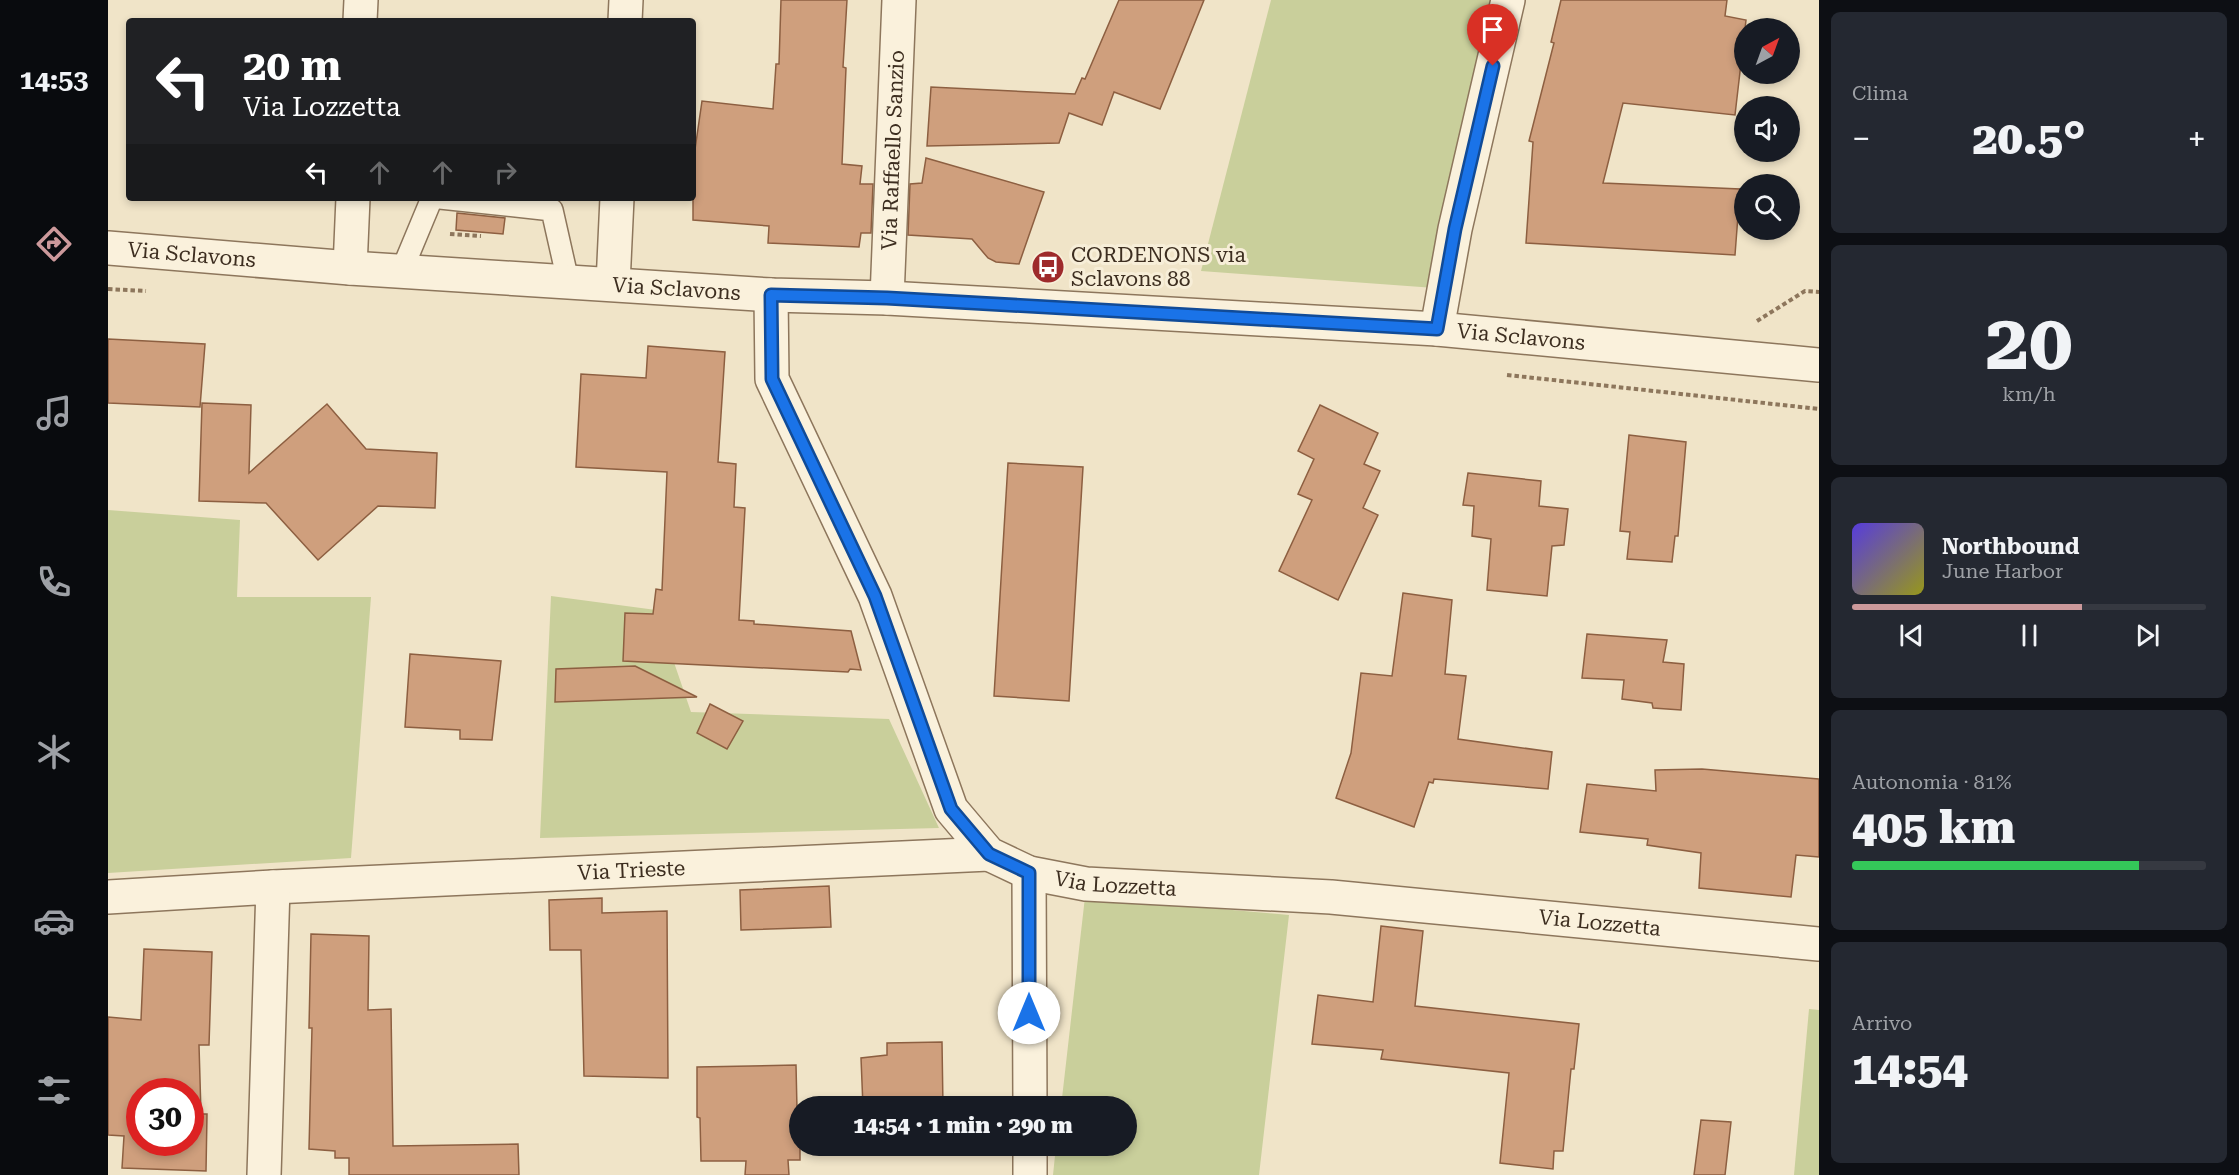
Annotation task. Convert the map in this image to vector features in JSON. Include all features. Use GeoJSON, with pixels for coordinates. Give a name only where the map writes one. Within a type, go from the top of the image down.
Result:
{"type":"FeatureCollection","features":[{"type":"Feature","properties":{"kind":"street"},"geometry":{"type":"LineString","coordinates":[[360,18],[361,0]]}},
{"type":"Feature","properties":{"kind":"street"},"geometry":{"type":"LineString","coordinates":[[625,18],[626,0]]}},
{"type":"Feature","properties":{"kind":"street","name":"Via Raffaello Sanzio"},"geometry":{"type":"LineString","coordinates":[[887,298],[898,0]]}},
{"type":"Feature","properties":{"kind":"street"},"geometry":{"type":"LineString","coordinates":[[1437,329],[1455,229],[1508,0]]}},
{"type":"Feature","properties":{"kind":"street"},"geometry":{"type":"LineString","coordinates":[[350,268],[353,201]]}},
{"type":"Feature","properties":{"kind":"street"},"geometry":{"type":"LineString","coordinates":[[614,284],[617,201]]}},
{"type":"Feature","properties":{"kind":"street","name":"Via Sclavons"},"geometry":{"type":"LineString","coordinates":[[108,248],[350,268],[568,280],[771,295],[887,298],[1437,329],[1819,365]]}},
{"type":"Feature","properties":{"kind":"street","name":"Via Lozzetta"},"geometry":{"type":"LineString","coordinates":[[771,295],[772,379],[875,596],[951,809],[989,854],[1029,873],[1086,884],[1330,897],[1819,945]]}},
{"type":"Feature","properties":{"kind":"street","name":"Via Trieste"},"geometry":{"type":"LineString","coordinates":[[108,897],[273,887],[989,854]]}},
{"type":"Feature","properties":{"kind":"street"},"geometry":{"type":"LineString","coordinates":[[1029,873],[1030,1096]]}},
{"type":"Feature","properties":{"kind":"street"},"geometry":{"type":"LineString","coordinates":[[264,1175],[273,887]]}},
{"type":"Feature","properties":{"kind":"street"},"geometry":{"type":"LineString","coordinates":[[1030,1156],[1030,1175]]}},
{"type":"Feature","properties":{"kind":"lane"},"geometry":{"type":"LineString","coordinates":[[402,270],[431,201]]}},
{"type":"Feature","properties":{"kind":"lane"},"geometry":{"type":"LineString","coordinates":[[468,201],[552,210],[568,280]]}},
{"type":"Feature","properties":{"kind":"green space"},"geometry":{"type":"Polygon","coordinates":[[[1271,0],[1499,0],[1435,288],[1201,271],[1271,0]]]}},
{"type":"Feature","properties":{"kind":"green space"},"geometry":{"type":"Polygon","coordinates":[[[108,510],[240,520],[237,597],[371,597],[351,858],[108,873],[108,510]]]}},
{"type":"Feature","properties":{"kind":"green space"},"geometry":{"type":"Polygon","coordinates":[[[551,596],[656,610],[691,712],[889,719],[939,828],[540,838],[551,596]]]}},
{"type":"Feature","properties":{"kind":"green space"},"geometry":{"type":"Polygon","coordinates":[[[1085,897],[1289,915],[1259,1175],[1053,1175],[1055,1156],[1137,1156],[1137,1096],[1062,1096],[1085,897]]]}},
{"type":"Feature","properties":{"kind":"green space"},"geometry":{"type":"Polygon","coordinates":[[[1809,1009],[1819,1010],[1819,1175],[1794,1175],[1809,1009]]]}},
{"type":"Feature","properties":{"kind":"building"},"geometry":{"type":"Polygon","coordinates":[[[781,0],[847,0],[843,67],[846,68],[842,164],[862,166],[860,184],[873,184],[871,233],[861,233],[859,247],[768,243],[769,226],[693,220],[693,201],[696,201],[696,142],[702,101],[773,109],[776,64],[779,64],[781,0]]]}},
{"type":"Feature","properties":{"kind":"building"},"geometry":{"type":"Polygon","coordinates":[[[1119,0],[1204,0],[1160,109],[1114,92],[1102,125],[1069,113],[1059,143],[927,146],[931,87],[1075,94],[1082,78],[1085,79],[1119,0]]]}},
{"type":"Feature","properties":{"kind":"building"},"geometry":{"type":"Polygon","coordinates":[[[1561,0],[1727,0],[1725,16],[1736,18],[1734,84],[1739,84],[1737,96],[1734,96],[1734,115],[1623,103],[1603,183],[1734,189],[1735,255],[1526,243],[1533,142],[1529,141],[1554,43],[1551,42],[1561,0]]]}},
{"type":"Feature","properties":{"kind":"building"},"geometry":{"type":"Polygon","coordinates":[[[926,158],[1044,192],[1019,264],[996,262],[988,258],[972,239],[908,235],[910,184],[922,183],[926,158]]]}},
{"type":"Feature","properties":{"kind":"building"},"geometry":{"type":"Polygon","coordinates":[[[457,213],[505,218],[503,234],[456,230],[457,213]]]}},
{"type":"Feature","properties":{"kind":"building"},"geometry":{"type":"Polygon","coordinates":[[[108,339],[205,344],[200,407],[108,403],[108,339]]]}},
{"type":"Feature","properties":{"kind":"building"},"geometry":{"type":"Polygon","coordinates":[[[648,346],[725,352],[718,462],[736,464],[734,507],[745,508],[739,620],[754,621],[754,624],[851,631],[861,670],[850,669],[848,672],[623,661],[625,613],[653,614],[656,589],[662,590],[667,472],[576,467],[581,374],[646,378],[648,346]]]}},
{"type":"Feature","properties":{"kind":"building"},"geometry":{"type":"Polygon","coordinates":[[[202,403],[251,405],[249,473],[327,404],[366,449],[437,453],[435,508],[378,506],[318,560],[266,503],[199,501],[202,403]]]}},
{"type":"Feature","properties":{"kind":"building"},"geometry":{"type":"Polygon","coordinates":[[[1320,405],[1378,433],[1364,464],[1380,471],[1363,508],[1378,515],[1338,600],[1279,571],[1312,500],[1298,494],[1314,459],[1298,451],[1320,405]]]}},
{"type":"Feature","properties":{"kind":"building"},"geometry":{"type":"Polygon","coordinates":[[[1629,435],[1686,442],[1678,536],[1675,536],[1672,562],[1627,559],[1630,532],[1620,531],[1629,435]]]}},
{"type":"Feature","properties":{"kind":"building"},"geometry":{"type":"Polygon","coordinates":[[[1008,463],[1083,467],[1069,701],[994,696],[1008,463]]]}},
{"type":"Feature","properties":{"kind":"building"},"geometry":{"type":"Polygon","coordinates":[[[1468,473],[1541,481],[1539,506],[1568,509],[1564,545],[1552,546],[1547,596],[1487,590],[1491,539],[1472,536],[1474,506],[1463,505],[1468,473]]]}},
{"type":"Feature","properties":{"kind":"building"},"geometry":{"type":"Polygon","coordinates":[[[1403,593],[1452,600],[1445,674],[1466,676],[1458,739],[1552,752],[1548,789],[1434,779],[1433,783],[1429,782],[1414,827],[1336,798],[1351,753],[1361,673],[1392,676],[1403,593]]]}},
{"type":"Feature","properties":{"kind":"building"},"geometry":{"type":"Polygon","coordinates":[[[1587,634],[1667,640],[1663,662],[1684,664],[1681,710],[1653,708],[1652,703],[1622,699],[1624,680],[1582,678],[1587,634]]]}},
{"type":"Feature","properties":{"kind":"building"},"geometry":{"type":"Polygon","coordinates":[[[410,654],[501,661],[492,740],[460,739],[460,730],[405,727],[410,654]]]}},
{"type":"Feature","properties":{"kind":"building"},"geometry":{"type":"Polygon","coordinates":[[[635,666],[697,697],[555,702],[556,669],[635,666]]]}},
{"type":"Feature","properties":{"kind":"building"},"geometry":{"type":"Polygon","coordinates":[[[710,704],[743,721],[727,749],[697,733],[710,704]]]}},
{"type":"Feature","properties":{"kind":"building"},"geometry":{"type":"Polygon","coordinates":[[[1702,769],[1819,779],[1819,857],[1796,855],[1791,897],[1699,888],[1701,853],[1647,845],[1648,839],[1580,832],[1587,784],[1656,791],[1655,770],[1702,769]]]}},
{"type":"Feature","properties":{"kind":"building"},"geometry":{"type":"Polygon","coordinates":[[[829,886],[831,927],[741,930],[740,890],[829,886]]]}},
{"type":"Feature","properties":{"kind":"building"},"geometry":{"type":"Polygon","coordinates":[[[602,898],[602,913],[667,911],[668,1078],[584,1076],[581,950],[550,950],[549,900],[602,898]]]}},
{"type":"Feature","properties":{"kind":"building"},"geometry":{"type":"Polygon","coordinates":[[[1381,926],[1423,931],[1415,1006],[1579,1024],[1574,1069],[1571,1069],[1563,1151],[1554,1151],[1553,1169],[1500,1163],[1509,1073],[1381,1059],[1383,1050],[1312,1044],[1318,995],[1373,1002],[1381,926]]]}},
{"type":"Feature","properties":{"kind":"building"},"geometry":{"type":"Polygon","coordinates":[[[311,934],[369,936],[368,1010],[391,1009],[393,1146],[518,1144],[519,1175],[349,1175],[349,1158],[335,1158],[335,1151],[309,1149],[312,1028],[309,1028],[311,934]]]}},
{"type":"Feature","properties":{"kind":"building"},"geometry":{"type":"Polygon","coordinates":[[[144,949],[212,952],[209,1045],[199,1045],[200,1078],[126,1078],[126,1156],[204,1156],[204,1114],[207,1114],[206,1171],[122,1168],[124,1136],[108,1135],[108,1017],[141,1020],[144,949]]]}},
{"type":"Feature","properties":{"kind":"building"},"geometry":{"type":"Polygon","coordinates":[[[942,1042],[943,1096],[863,1096],[861,1058],[887,1055],[887,1043],[942,1042]]]}},
{"type":"Feature","properties":{"kind":"building"},"geometry":{"type":"Polygon","coordinates":[[[796,1065],[797,1096],[789,1096],[789,1156],[800,1156],[800,1160],[788,1160],[789,1175],[745,1175],[746,1161],[701,1161],[700,1118],[697,1117],[697,1067],[796,1065]]]}},
{"type":"Feature","properties":{"kind":"building"},"geometry":{"type":"Polygon","coordinates":[[[1701,1120],[1731,1122],[1725,1175],[1694,1175],[1701,1120]]]}},
{"type":"Feature","properties":{"kind":"place","name":"CORDENONS via Sclavons 88"},"geometry":{"type":"Point","coordinates":[1048,267]}},
{"type":"Feature","properties":{"kind":"route"},"geometry":{"type":"LineString","coordinates":[[1029,1013],[1029,873],[989,854],[951,809],[875,596],[772,379],[771,295],[887,298],[1437,329],[1455,229],[1493,66]]}}]}
